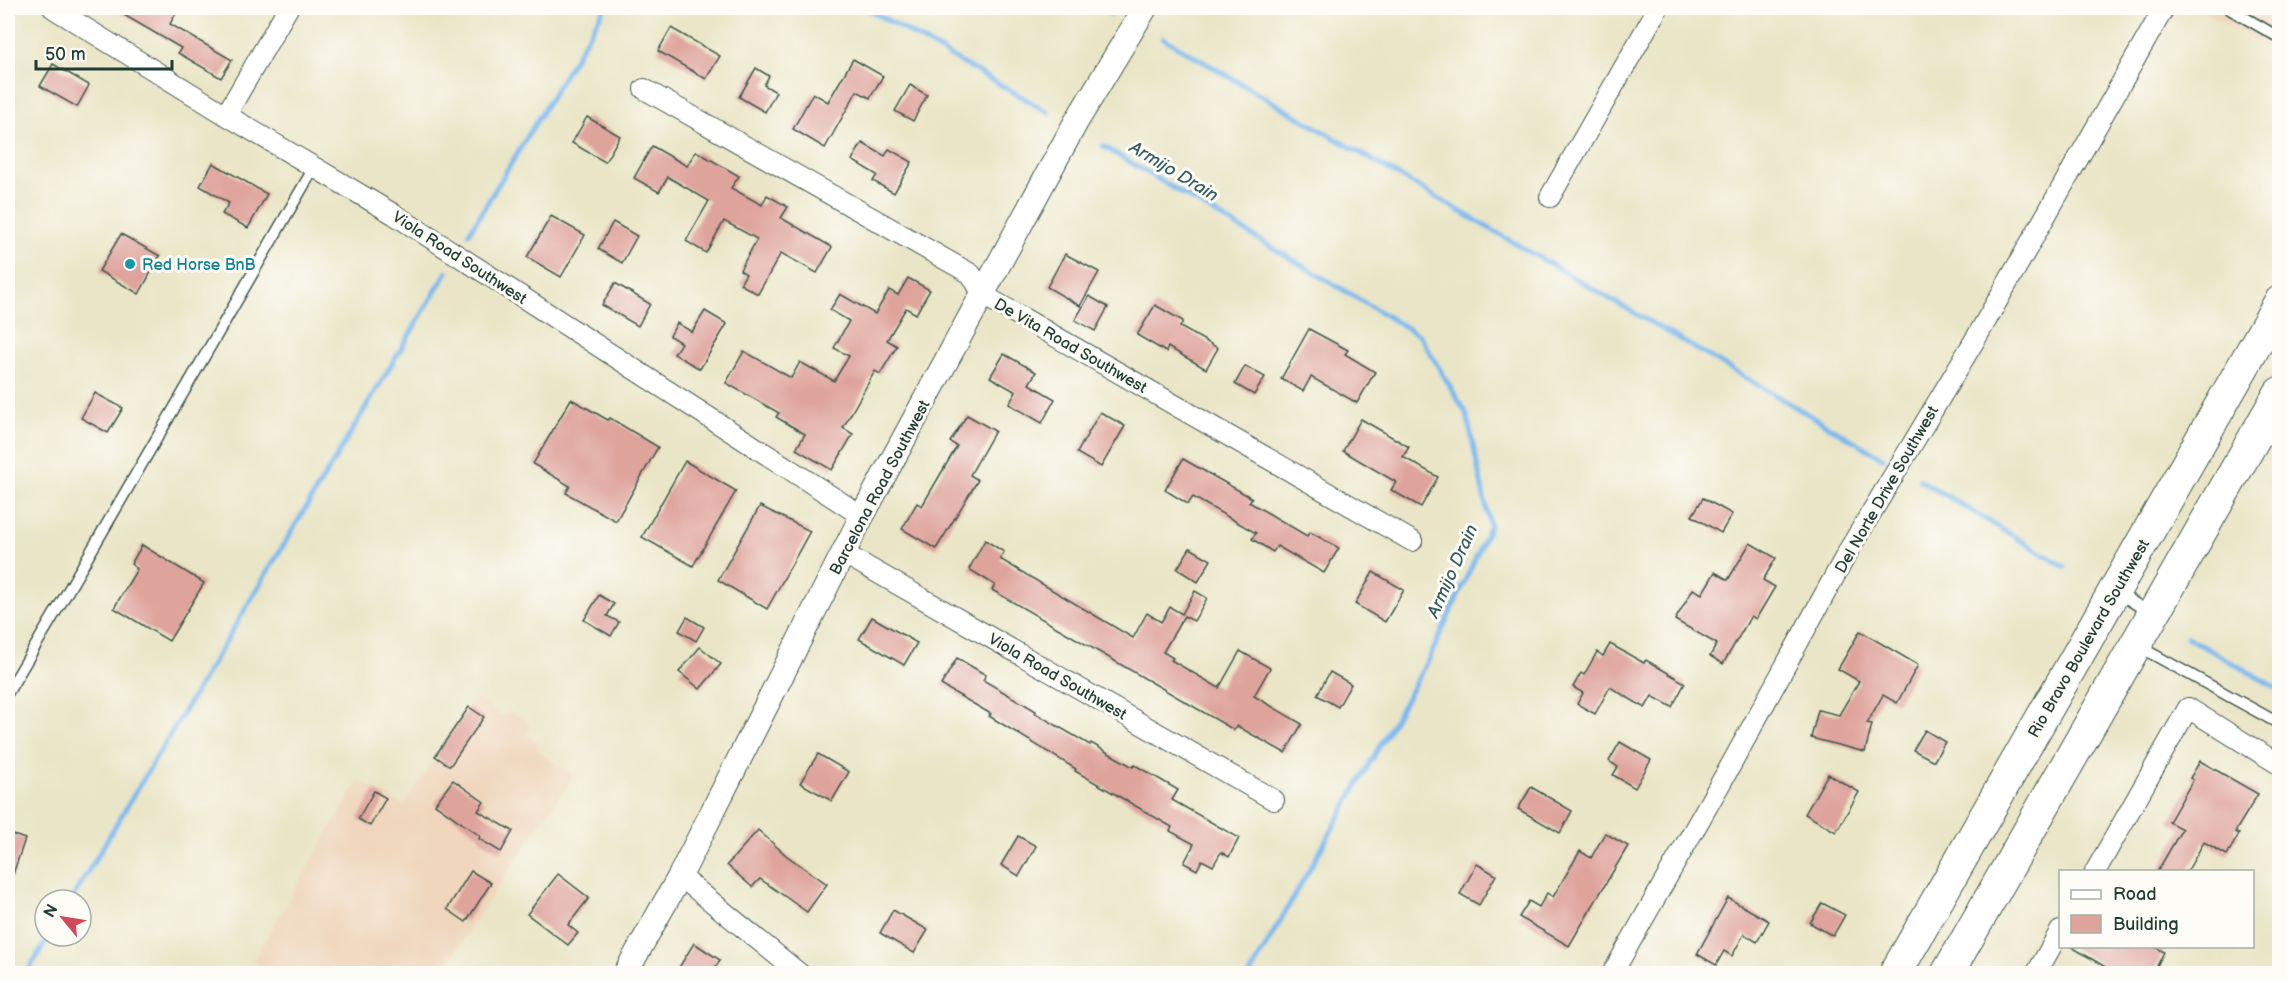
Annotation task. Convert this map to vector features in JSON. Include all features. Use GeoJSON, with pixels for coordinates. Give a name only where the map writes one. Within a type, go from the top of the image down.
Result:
{"type":"FeatureCollection","features":[{"type":"Feature","properties":{"kind":"main road","name":"Rio Bravo Boulevard Southwest"},"geometry":{"type":"LineString","coordinates":[[1895,974],[2280,302]]}},
{"type":"Feature","properties":{"kind":"main road"},"geometry":{"type":"LineString","coordinates":[[1947,974],[2280,393]]}},
{"type":"Feature","properties":{"kind":"street","name":"Viola Road Southwest"},"geometry":{"type":"LineString","coordinates":[[53,8],[226,115],[395,214],[862,516]]}},
{"type":"Feature","properties":{"kind":"street"},"geometry":{"type":"LineString","coordinates":[[226,115],[288,8]]}},
{"type":"Feature","properties":{"kind":"street","name":"Barcelona Road Southwest"},"geometry":{"type":"LineString","coordinates":[[626,974],[680,876],[862,516],[1076,122],[1145,8]]}},
{"type":"Feature","properties":{"kind":"street"},"geometry":{"type":"LineString","coordinates":[[1550,196],[1658,8]]}},
{"type":"Feature","properties":{"kind":"street","name":"Del Norte Drive Southwest"},"geometry":{"type":"LineString","coordinates":[[1612,974],[1732,763],[1850,548],[1978,333],[2164,8]]}},
{"type":"Feature","properties":{"kind":"street","name":"De Vita Road Southwest"},"geometry":{"type":"LineString","coordinates":[[644,89],[971,274],[983,295],[1412,541]]}},
{"type":"Feature","properties":{"kind":"street","name":"Viola Road Southwest"},"geometry":{"type":"LineString","coordinates":[[843,553],[1274,800]]}},
{"type":"Feature","properties":{"kind":"street"},"geometry":{"type":"LineString","coordinates":[[2096,870],[2188,708],[2280,765]]}},
{"type":"Feature","properties":{"kind":"street"},"geometry":{"type":"LineString","coordinates":[[680,876],[800,974]]}},
{"type":"Feature","properties":{"kind":"street"},"geometry":{"type":"LineString","coordinates":[[2036,974],[2059,934]]}},
{"type":"Feature","properties":{"kind":"lane"},"geometry":{"type":"LineString","coordinates":[[2228,8],[2280,38]]}},
{"type":"Feature","properties":{"kind":"lane"},"geometry":{"type":"LineString","coordinates":[[8,692],[315,166]]}},
{"type":"Feature","properties":{"kind":"lane"},"geometry":{"type":"LineString","coordinates":[[2116,591],[2152,615]]}},
{"type":"Feature","properties":{"kind":"lane"},"geometry":{"type":"LineString","coordinates":[[2135,644],[2280,724]]}},
{"type":"Feature","properties":{"kind":"shaded area"},"geometry":{"type":"Polygon","coordinates":[[[2197,8],[2279,8],[2279,54],[2197,8]]]}},
{"type":"Feature","properties":{"kind":"shaded area"},"geometry":{"type":"Polygon","coordinates":[[[475,698],[502,716],[510,712],[524,719],[530,726],[528,735],[539,743],[536,749],[573,776],[466,934],[443,973],[276,973],[253,961],[359,780],[404,805],[475,698]]]}},
{"type":"Feature","properties":{"kind":"building"},"geometry":{"type":"Polygon","coordinates":[[[112,8],[179,8],[170,24],[232,60],[221,78],[178,53],[181,48],[112,8]]]}},
{"type":"Feature","properties":{"kind":"building"},"geometry":{"type":"Polygon","coordinates":[[[671,28],[720,56],[706,79],[658,51],[671,28]]]}},
{"type":"Feature","properties":{"kind":"building"},"geometry":{"type":"Polygon","coordinates":[[[853,59],[883,76],[870,98],[857,91],[825,148],[793,129],[813,93],[828,102],[853,59]]]}},
{"type":"Feature","properties":{"kind":"building"},"geometry":{"type":"Polygon","coordinates":[[[53,64],[89,85],[77,107],[40,86],[53,64]]]}},
{"type":"Feature","properties":{"kind":"building"},"geometry":{"type":"Polygon","coordinates":[[[756,68],[769,76],[764,85],[776,92],[765,112],[739,97],[756,68]]]}},
{"type":"Feature","properties":{"kind":"building"},"geometry":{"type":"Polygon","coordinates":[[[910,85],[927,95],[913,121],[895,111],[910,85]]]}},
{"type":"Feature","properties":{"kind":"building"},"geometry":{"type":"Polygon","coordinates":[[[587,117],[620,136],[605,162],[572,143],[587,117]]]}},
{"type":"Feature","properties":{"kind":"building"},"geometry":{"type":"Polygon","coordinates":[[[862,143],[885,156],[889,149],[912,162],[894,193],[873,181],[877,175],[852,160],[862,143]]]}},
{"type":"Feature","properties":{"kind":"building"},"geometry":{"type":"Polygon","coordinates":[[[652,146],[687,166],[696,151],[739,176],[731,188],[762,205],[767,195],[788,207],[781,218],[832,247],[817,273],[781,253],[758,294],[740,284],[746,274],[740,270],[757,239],[724,221],[706,253],[686,241],[709,201],[668,177],[659,192],[634,178],[652,146]]]}},
{"type":"Feature","properties":{"kind":"building"},"geometry":{"type":"Polygon","coordinates":[[[213,163],[267,194],[248,228],[222,214],[229,203],[200,186],[213,163]]]}},
{"type":"Feature","properties":{"kind":"building"},"geometry":{"type":"Polygon","coordinates":[[[551,216],[585,235],[561,277],[527,257],[551,216]]]}},
{"type":"Feature","properties":{"kind":"building"},"geometry":{"type":"Polygon","coordinates":[[[613,222],[637,236],[622,263],[598,249],[613,222]]]}},
{"type":"Feature","properties":{"kind":"building","name":"Red Horse BnB"},"geometry":{"type":"Polygon","coordinates":[[[121,234],[160,256],[139,294],[99,271],[121,234]]]}},
{"type":"Feature","properties":{"kind":"building"},"geometry":{"type":"Polygon","coordinates":[[[1065,254],[1099,272],[1080,306],[1047,287],[1065,254]]]}},
{"type":"Feature","properties":{"kind":"building"},"geometry":{"type":"Polygon","coordinates":[[[908,278],[930,290],[916,314],[906,308],[887,340],[897,346],[880,374],[875,371],[843,428],[853,434],[832,470],[796,449],[805,434],[776,417],[779,413],[726,383],[744,351],[791,378],[800,362],[834,381],[849,356],[834,348],[849,321],[830,310],[840,294],[875,314],[889,290],[898,295],[908,278]]]}},
{"type":"Feature","properties":{"kind":"building"},"geometry":{"type":"Polygon","coordinates":[[[615,283],[650,304],[638,326],[602,305],[615,283]]]}},
{"type":"Feature","properties":{"kind":"building"},"geometry":{"type":"Polygon","coordinates":[[[1089,296],[1108,307],[1095,331],[1075,320],[1089,296]]]}},
{"type":"Feature","properties":{"kind":"building"},"geometry":{"type":"Polygon","coordinates":[[[1155,305],[1183,321],[1180,327],[1218,348],[1206,369],[1168,347],[1166,352],[1137,335],[1155,305]]]}},
{"type":"Feature","properties":{"kind":"building"},"geometry":{"type":"Polygon","coordinates":[[[705,311],[727,324],[700,369],[674,354],[681,343],[670,336],[677,323],[692,332],[705,311]]]}},
{"type":"Feature","properties":{"kind":"building"},"geometry":{"type":"Polygon","coordinates":[[[1309,329],[1348,350],[1345,354],[1375,372],[1357,403],[1311,377],[1303,391],[1281,379],[1309,329]]]}},
{"type":"Feature","properties":{"kind":"building"},"geometry":{"type":"Polygon","coordinates":[[[1004,354],[1036,372],[1029,384],[1055,399],[1042,423],[1009,404],[1016,392],[990,377],[1004,354]]]}},
{"type":"Feature","properties":{"kind":"building"},"geometry":{"type":"Polygon","coordinates":[[[1245,366],[1265,377],[1254,395],[1235,384],[1245,366]]]}},
{"type":"Feature","properties":{"kind":"building"},"geometry":{"type":"Polygon","coordinates":[[[95,393],[123,408],[108,433],[81,418],[95,393]]]}},
{"type":"Feature","properties":{"kind":"building"},"geometry":{"type":"Polygon","coordinates":[[[571,399],[608,420],[610,418],[658,447],[616,521],[566,493],[570,486],[533,464],[571,399]]]}},
{"type":"Feature","properties":{"kind":"building"},"geometry":{"type":"Polygon","coordinates":[[[1100,412],[1125,426],[1101,467],[1077,453],[1100,412]]]}},
{"type":"Feature","properties":{"kind":"building"},"geometry":{"type":"Polygon","coordinates":[[[967,415],[995,431],[970,475],[978,480],[936,549],[902,529],[917,503],[922,506],[957,446],[950,442],[967,415]]]}},
{"type":"Feature","properties":{"kind":"building"},"geometry":{"type":"Polygon","coordinates":[[[1361,419],[1409,447],[1403,457],[1438,477],[1421,507],[1391,490],[1396,482],[1343,451],[1361,419]]]}},
{"type":"Feature","properties":{"kind":"building"},"geometry":{"type":"Polygon","coordinates":[[[1183,459],[1252,498],[1249,502],[1307,536],[1310,532],[1339,548],[1324,573],[1277,546],[1273,552],[1252,539],[1256,533],[1193,497],[1188,504],[1165,490],[1183,459]]]}},
{"type":"Feature","properties":{"kind":"building"},"geometry":{"type":"Polygon","coordinates":[[[685,461],[736,491],[693,566],[642,537],[685,461]]]}},
{"type":"Feature","properties":{"kind":"building"},"geometry":{"type":"Polygon","coordinates":[[[1703,498],[1732,514],[1721,533],[1692,516],[1703,498]]]}},
{"type":"Feature","properties":{"kind":"building"},"geometry":{"type":"Polygon","coordinates":[[[760,506],[810,531],[767,609],[718,580],[760,506]]]}},
{"type":"Feature","properties":{"kind":"building"},"geometry":{"type":"Polygon","coordinates":[[[985,540],[1004,552],[1000,559],[1133,638],[1147,613],[1161,622],[1170,607],[1182,614],[1195,591],[1207,598],[1194,621],[1184,616],[1163,652],[1173,658],[1171,660],[1219,688],[1240,651],[1270,668],[1254,696],[1302,724],[1285,753],[1237,726],[1234,730],[992,590],[995,585],[969,569],[985,540]]]}},
{"type":"Feature","properties":{"kind":"building"},"geometry":{"type":"Polygon","coordinates":[[[1750,543],[1776,558],[1763,580],[1775,587],[1756,619],[1751,616],[1723,664],[1710,656],[1717,644],[1675,620],[1693,589],[1702,594],[1715,572],[1728,580],[1750,543]]]}},
{"type":"Feature","properties":{"kind":"building"},"geometry":{"type":"Polygon","coordinates":[[[142,545],[204,583],[169,641],[114,608],[137,569],[131,564],[142,545]]]}},
{"type":"Feature","properties":{"kind":"building"},"geometry":{"type":"Polygon","coordinates":[[[1190,548],[1211,560],[1198,582],[1177,569],[1190,548]]]}},
{"type":"Feature","properties":{"kind":"building"},"geometry":{"type":"Polygon","coordinates":[[[1373,572],[1404,590],[1385,622],[1355,604],[1373,572]]]}},
{"type":"Feature","properties":{"kind":"building"},"geometry":{"type":"Polygon","coordinates":[[[599,595],[614,604],[607,616],[619,622],[611,636],[584,620],[599,595]]]}},
{"type":"Feature","properties":{"kind":"building"},"geometry":{"type":"Polygon","coordinates":[[[687,617],[704,627],[696,641],[679,631],[687,617]]]}},
{"type":"Feature","properties":{"kind":"building"},"geometry":{"type":"Polygon","coordinates":[[[872,617],[917,643],[904,665],[859,639],[872,617]]]}},
{"type":"Feature","properties":{"kind":"building"},"geometry":{"type":"Polygon","coordinates":[[[1860,631],[1918,665],[1897,703],[1883,695],[1867,723],[1872,724],[1865,752],[1811,738],[1818,710],[1839,715],[1859,681],[1838,669],[1860,631]]]}},
{"type":"Feature","properties":{"kind":"building"},"geometry":{"type":"Polygon","coordinates":[[[1610,644],[1644,663],[1646,660],[1685,683],[1672,707],[1652,696],[1645,708],[1610,687],[1595,714],[1577,704],[1583,693],[1573,687],[1581,673],[1584,675],[1597,652],[1603,656],[1610,644]]]}},
{"type":"Feature","properties":{"kind":"building"},"geometry":{"type":"Polygon","coordinates":[[[700,647],[721,664],[700,689],[679,672],[700,647]]]}},
{"type":"Feature","properties":{"kind":"building"},"geometry":{"type":"Polygon","coordinates":[[[957,658],[986,675],[983,680],[1036,711],[1035,713],[1090,745],[1091,743],[1133,767],[1135,765],[1178,790],[1172,800],[1239,838],[1229,857],[1221,852],[1213,866],[1202,860],[1197,870],[1184,863],[1194,844],[1170,831],[1172,827],[1075,771],[1076,769],[989,716],[991,714],[941,685],[957,658]]]}},
{"type":"Feature","properties":{"kind":"building"},"geometry":{"type":"Polygon","coordinates":[[[1330,672],[1351,684],[1338,707],[1317,695],[1330,672]]]}},
{"type":"Feature","properties":{"kind":"building"},"geometry":{"type":"Polygon","coordinates":[[[469,707],[484,717],[450,766],[435,756],[469,707]]]}},
{"type":"Feature","properties":{"kind":"building"},"geometry":{"type":"Polygon","coordinates":[[[1925,730],[1945,742],[1934,761],[1913,750],[1925,730]]]}},
{"type":"Feature","properties":{"kind":"building"},"geometry":{"type":"Polygon","coordinates":[[[1620,742],[1651,760],[1635,788],[1613,775],[1618,767],[1609,761],[1620,742]]]}},
{"type":"Feature","properties":{"kind":"building"},"geometry":{"type":"Polygon","coordinates":[[[818,754],[849,772],[832,801],[800,783],[818,754]]]}},
{"type":"Feature","properties":{"kind":"building"},"geometry":{"type":"Polygon","coordinates":[[[2200,761],[2258,794],[2235,832],[2239,834],[2227,855],[2204,842],[2188,870],[2158,870],[2182,829],[2169,822],[2193,780],[2190,778],[2200,761]]]}},
{"type":"Feature","properties":{"kind":"building"},"geometry":{"type":"Polygon","coordinates":[[[1828,774],[1859,792],[1836,832],[1805,814],[1828,774]]]}},
{"type":"Feature","properties":{"kind":"building"},"geometry":{"type":"Polygon","coordinates":[[[453,780],[484,802],[478,811],[513,831],[501,852],[479,839],[480,836],[435,804],[453,780]]]}},
{"type":"Feature","properties":{"kind":"building"},"geometry":{"type":"Polygon","coordinates":[[[1531,787],[1572,811],[1560,833],[1518,809],[1531,787]]]}},
{"type":"Feature","properties":{"kind":"building"},"geometry":{"type":"Polygon","coordinates":[[[374,791],[386,798],[370,826],[358,819],[374,791]]]}},
{"type":"Feature","properties":{"kind":"building"},"geometry":{"type":"Polygon","coordinates":[[[758,830],[787,856],[827,884],[807,912],[760,879],[752,887],[727,865],[758,830]]]}},
{"type":"Feature","properties":{"kind":"building"},"geometry":{"type":"Polygon","coordinates":[[[8,833],[25,839],[10,883],[8,883],[8,833]]]}},
{"type":"Feature","properties":{"kind":"building"},"geometry":{"type":"Polygon","coordinates":[[[1605,833],[1628,846],[1569,946],[1519,917],[1529,901],[1539,907],[1547,893],[1553,897],[1580,851],[1591,858],[1605,833]]]}},
{"type":"Feature","properties":{"kind":"building"},"geometry":{"type":"Polygon","coordinates":[[[1018,836],[1036,846],[1019,876],[1001,865],[1018,836]]]}},
{"type":"Feature","properties":{"kind":"building"},"geometry":{"type":"Polygon","coordinates":[[[1477,864],[1496,875],[1479,905],[1460,894],[1477,864]]]}},
{"type":"Feature","properties":{"kind":"building"},"geometry":{"type":"Polygon","coordinates":[[[471,871],[491,883],[466,922],[447,909],[471,871]]]}},
{"type":"Feature","properties":{"kind":"building"},"geometry":{"type":"Polygon","coordinates":[[[558,874],[589,898],[568,925],[578,933],[568,945],[527,914],[558,874]]]}},
{"type":"Feature","properties":{"kind":"building"},"geometry":{"type":"Polygon","coordinates":[[[1728,898],[1769,921],[1757,942],[1744,934],[1732,956],[1724,951],[1716,965],[1697,954],[1728,898]]]}},
{"type":"Feature","properties":{"kind":"building"},"geometry":{"type":"Polygon","coordinates":[[[1822,903],[1845,915],[1833,936],[1810,923],[1822,903]]]}},
{"type":"Feature","properties":{"kind":"building"},"geometry":{"type":"Polygon","coordinates":[[[893,910],[928,930],[914,953],[880,933],[893,910]]]}},
{"type":"Feature","properties":{"kind":"building"},"geometry":{"type":"Polygon","coordinates":[[[694,943],[720,960],[711,974],[675,974],[694,943]]]}},
{"type":"Feature","properties":{"kind":"building"},"geometry":{"type":"Polygon","coordinates":[[[2073,948],[2157,948],[2164,952],[2153,974],[2117,974],[2073,948]]]}},
{"type":"Feature","properties":{"kind":"waterway"},"geometry":{"type":"LineString","coordinates":[[469,233],[605,8]]}},
{"type":"Feature","properties":{"kind":"waterway","name":"Armijo Drain"},"geometry":{"type":"LineString","coordinates":[[866,8],[1048,112]]}},
{"type":"Feature","properties":{"kind":"waterway"},"geometry":{"type":"LineString","coordinates":[[1100,8],[1111,14]]}},
{"type":"Feature","properties":{"kind":"waterway"},"geometry":{"type":"LineString","coordinates":[[1163,38],[1883,458]]}},
{"type":"Feature","properties":{"kind":"waterway","name":"Armijo Drain"},"geometry":{"type":"LineString","coordinates":[[1103,146],[1420,336],[1467,415],[1490,526],[1429,659],[1250,974]]}},
{"type":"Feature","properties":{"kind":"waterway"},"geometry":{"type":"LineString","coordinates":[[78,888],[447,272]]}},
{"type":"Feature","properties":{"kind":"waterway"},"geometry":{"type":"LineString","coordinates":[[1920,480],[2065,567]]}},
{"type":"Feature","properties":{"kind":"waterway"},"geometry":{"type":"LineString","coordinates":[[2187,637],[2280,690]]}},
{"type":"Feature","properties":{"kind":"waterway"},"geometry":{"type":"LineString","coordinates":[[26,974],[42,948]]}},
{"type":"Feature","properties":{"kind":"place","name":"Red Horse BnB"},"geometry":{"type":"Point","coordinates":[130,264]}}]}
